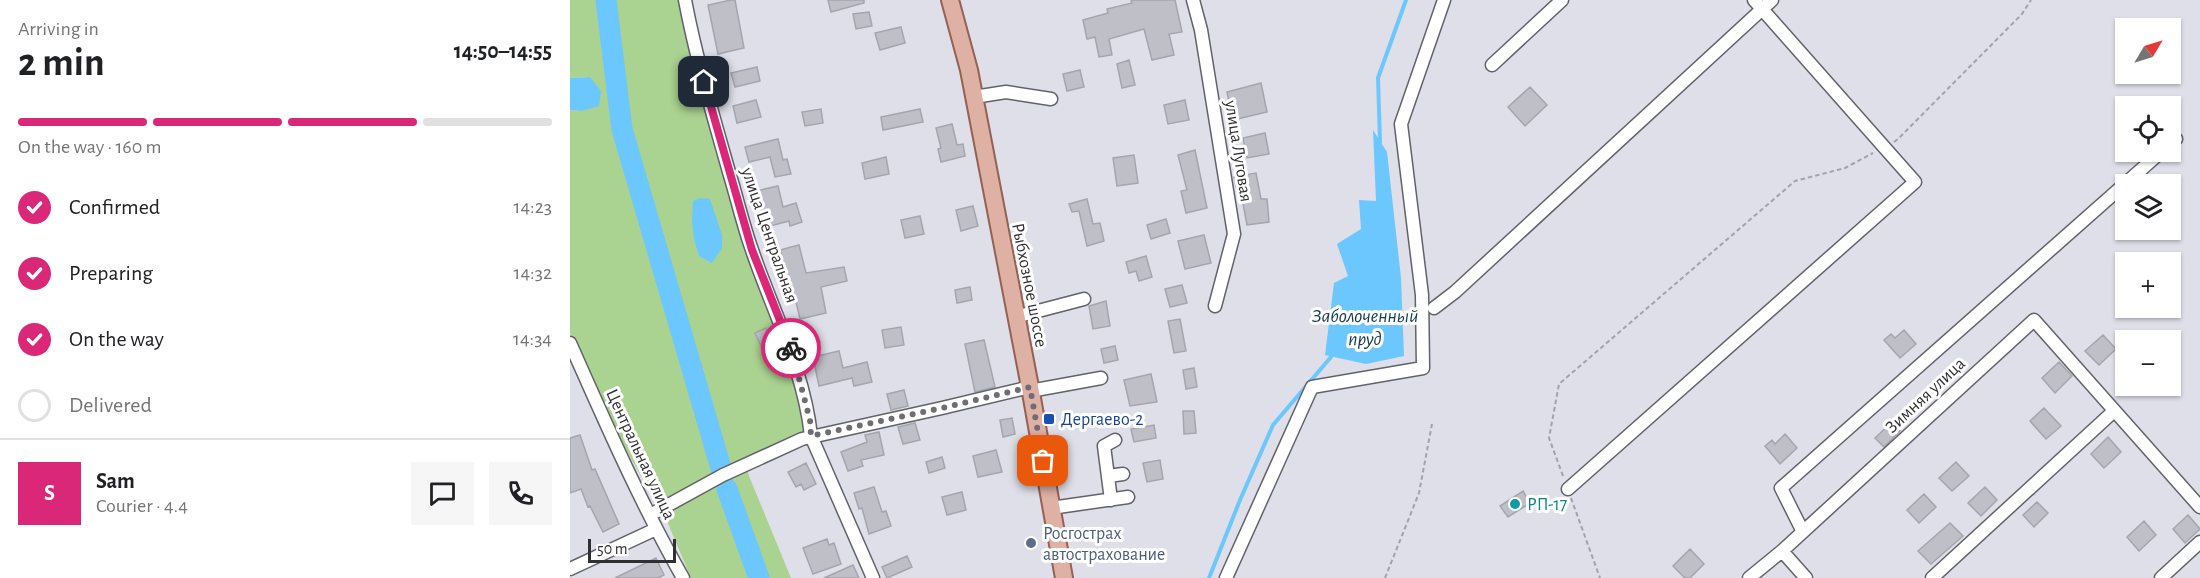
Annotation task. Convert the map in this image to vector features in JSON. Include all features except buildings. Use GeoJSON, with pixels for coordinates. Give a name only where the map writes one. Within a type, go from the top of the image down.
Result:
{"type":"FeatureCollection","features":[{"type":"Feature","properties":{"kind":"main road","name":"Рыбхозное шоссе"},"geometry":{"type":"LineString","coordinates":[[950,0],[974,97],[1064,578]]}},
{"type":"Feature","properties":{"kind":"street","name":"улица Центральная"},"geometry":{"type":"LineString","coordinates":[[685,0],[693,43],[720,142],[752,250],[791,349],[810,420],[811,436],[873,578]]}},
{"type":"Feature","properties":{"kind":"street","name":"улица Луговая"},"geometry":{"type":"LineString","coordinates":[[1193,0],[1202,30],[1234,234],[1215,306]]}},
{"type":"Feature","properties":{"kind":"street"},"geometry":{"type":"LineString","coordinates":[[1226,578],[1312,387],[1423,368],[1422,295],[1401,124],[1444,0]]}},
{"type":"Feature","properties":{"kind":"street"},"geometry":{"type":"LineString","coordinates":[[1492,65],[1562,0]]}},
{"type":"Feature","properties":{"kind":"street"},"geometry":{"type":"LineString","coordinates":[[1434,308],[1455,292],[1758,5],[1772,0]]}},
{"type":"Feature","properties":{"kind":"street"},"geometry":{"type":"LineString","coordinates":[[1568,489],[1915,182],[1758,5]]}},
{"type":"Feature","properties":{"kind":"street"},"geometry":{"type":"LineString","coordinates":[[974,97],[1006,92],[1051,99]]}},
{"type":"Feature","properties":{"kind":"street"},"geometry":{"type":"LineString","coordinates":[[1803,532],[1782,488],[2150,162]]}},
{"type":"Feature","properties":{"kind":"street"},"geometry":{"type":"LineString","coordinates":[[1019,316],[1084,299]]}},
{"type":"Feature","properties":{"kind":"street","name":"Зимняя улица"},"geometry":{"type":"LineString","coordinates":[[1749,578],[1803,532],[2034,320],[2200,507]]}},
{"type":"Feature","properties":{"kind":"street","name":"Центральная улица"},"geometry":{"type":"LineString","coordinates":[[570,343],[656,529],[683,578]]}},
{"type":"Feature","properties":{"kind":"street"},"geometry":{"type":"LineString","coordinates":[[650,515],[723,475],[811,436],[1030,389],[1101,378]]}},
{"type":"Feature","properties":{"kind":"street"},"geometry":{"type":"LineString","coordinates":[[1932,578],[2114,411]]}},
{"type":"Feature","properties":{"kind":"street"},"geometry":{"type":"LineString","coordinates":[[1112,500],[1104,446],[1115,440]]}},
{"type":"Feature","properties":{"kind":"street"},"geometry":{"type":"LineString","coordinates":[[1108,477],[1123,474]]}},
{"type":"Feature","properties":{"kind":"street"},"geometry":{"type":"LineString","coordinates":[[1051,508],[1128,498]]}},
{"type":"Feature","properties":{"kind":"street"},"geometry":{"type":"LineString","coordinates":[[570,568],[656,529]]}},
{"type":"Feature","properties":{"kind":"street"},"geometry":{"type":"LineString","coordinates":[[2161,578],[2200,542]]}},
{"type":"Feature","properties":{"kind":"street"},"geometry":{"type":"LineString","coordinates":[[1782,551],[1806,578]]}},
{"type":"Feature","properties":{"kind":"path"},"geometry":{"type":"LineString","coordinates":[[1600,578],[1550,438],[1559,384],[1795,182],[1845,168],[1898,139],[2022,14],[2031,0]]}},
{"type":"Feature","properties":{"kind":"path"},"geometry":{"type":"LineString","coordinates":[[1385,578],[1419,493],[1432,424]]}},
{"type":"Feature","properties":{"kind":"green space"},"geometry":{"type":"Polygon","coordinates":[[[570,0],[681,0],[686,39],[736,219],[792,370],[806,429],[799,437],[745,461],[791,578],[691,578],[667,521],[603,410],[570,333],[570,110],[581,111],[590,77],[570,78],[570,0]]]}},
{"type":"Feature","properties":{"kind":"water"},"geometry":{"type":"Polygon","coordinates":[[[590,77],[601,91],[599,106],[581,111],[570,110],[570,78],[590,77]]]}},
{"type":"Feature","properties":{"kind":"water","name":"Заболоченный пруд"},"geometry":{"type":"Polygon","coordinates":[[[1373,130],[1387,152],[1401,278],[1404,356],[1366,364],[1325,355],[1334,283],[1348,276],[1337,244],[1361,229],[1359,200],[1376,201],[1373,130]]]}},
{"type":"Feature","properties":{"kind":"water"},"geometry":{"type":"Polygon","coordinates":[[[700,198],[710,199],[722,235],[722,248],[712,263],[699,256],[694,239],[693,201],[700,198]]]}},
{"type":"Feature","properties":{"kind":"waterway"},"geometry":{"type":"LineString","coordinates":[[606,0],[622,129],[723,475]]}},
{"type":"Feature","properties":{"kind":"waterway"},"geometry":{"type":"LineString","coordinates":[[1380,142],[1378,78],[1406,0]]}},
{"type":"Feature","properties":{"kind":"waterway"},"geometry":{"type":"LineString","coordinates":[[1209,578],[1273,425],[1331,357]]}},
{"type":"Feature","properties":{"kind":"waterway"},"geometry":{"type":"LineString","coordinates":[[727,489],[759,578]]}},
{"type":"Feature","properties":{"kind":"way so far"},"geometry":{"type":"LineString","coordinates":[[791,348],[810,420],[811,436],[1030,387],[1043,461]]}},
{"type":"Feature","properties":{"kind":"place","name":"Дергаево-2"},"geometry":{"type":"Point","coordinates":[1049,419]}},
{"type":"Feature","properties":{"kind":"place","name":"РП-17"},"geometry":{"type":"Point","coordinates":[1515,504]}},
{"type":"Feature","properties":{"kind":"place","name":"Росгострах автострахование"},"geometry":{"type":"Point","coordinates":[1031,543]}},
{"type":"Feature","properties":{"kind":"route"},"geometry":{"type":"LineString","coordinates":[[704,82],[752,250],[791,348]]}}]}
